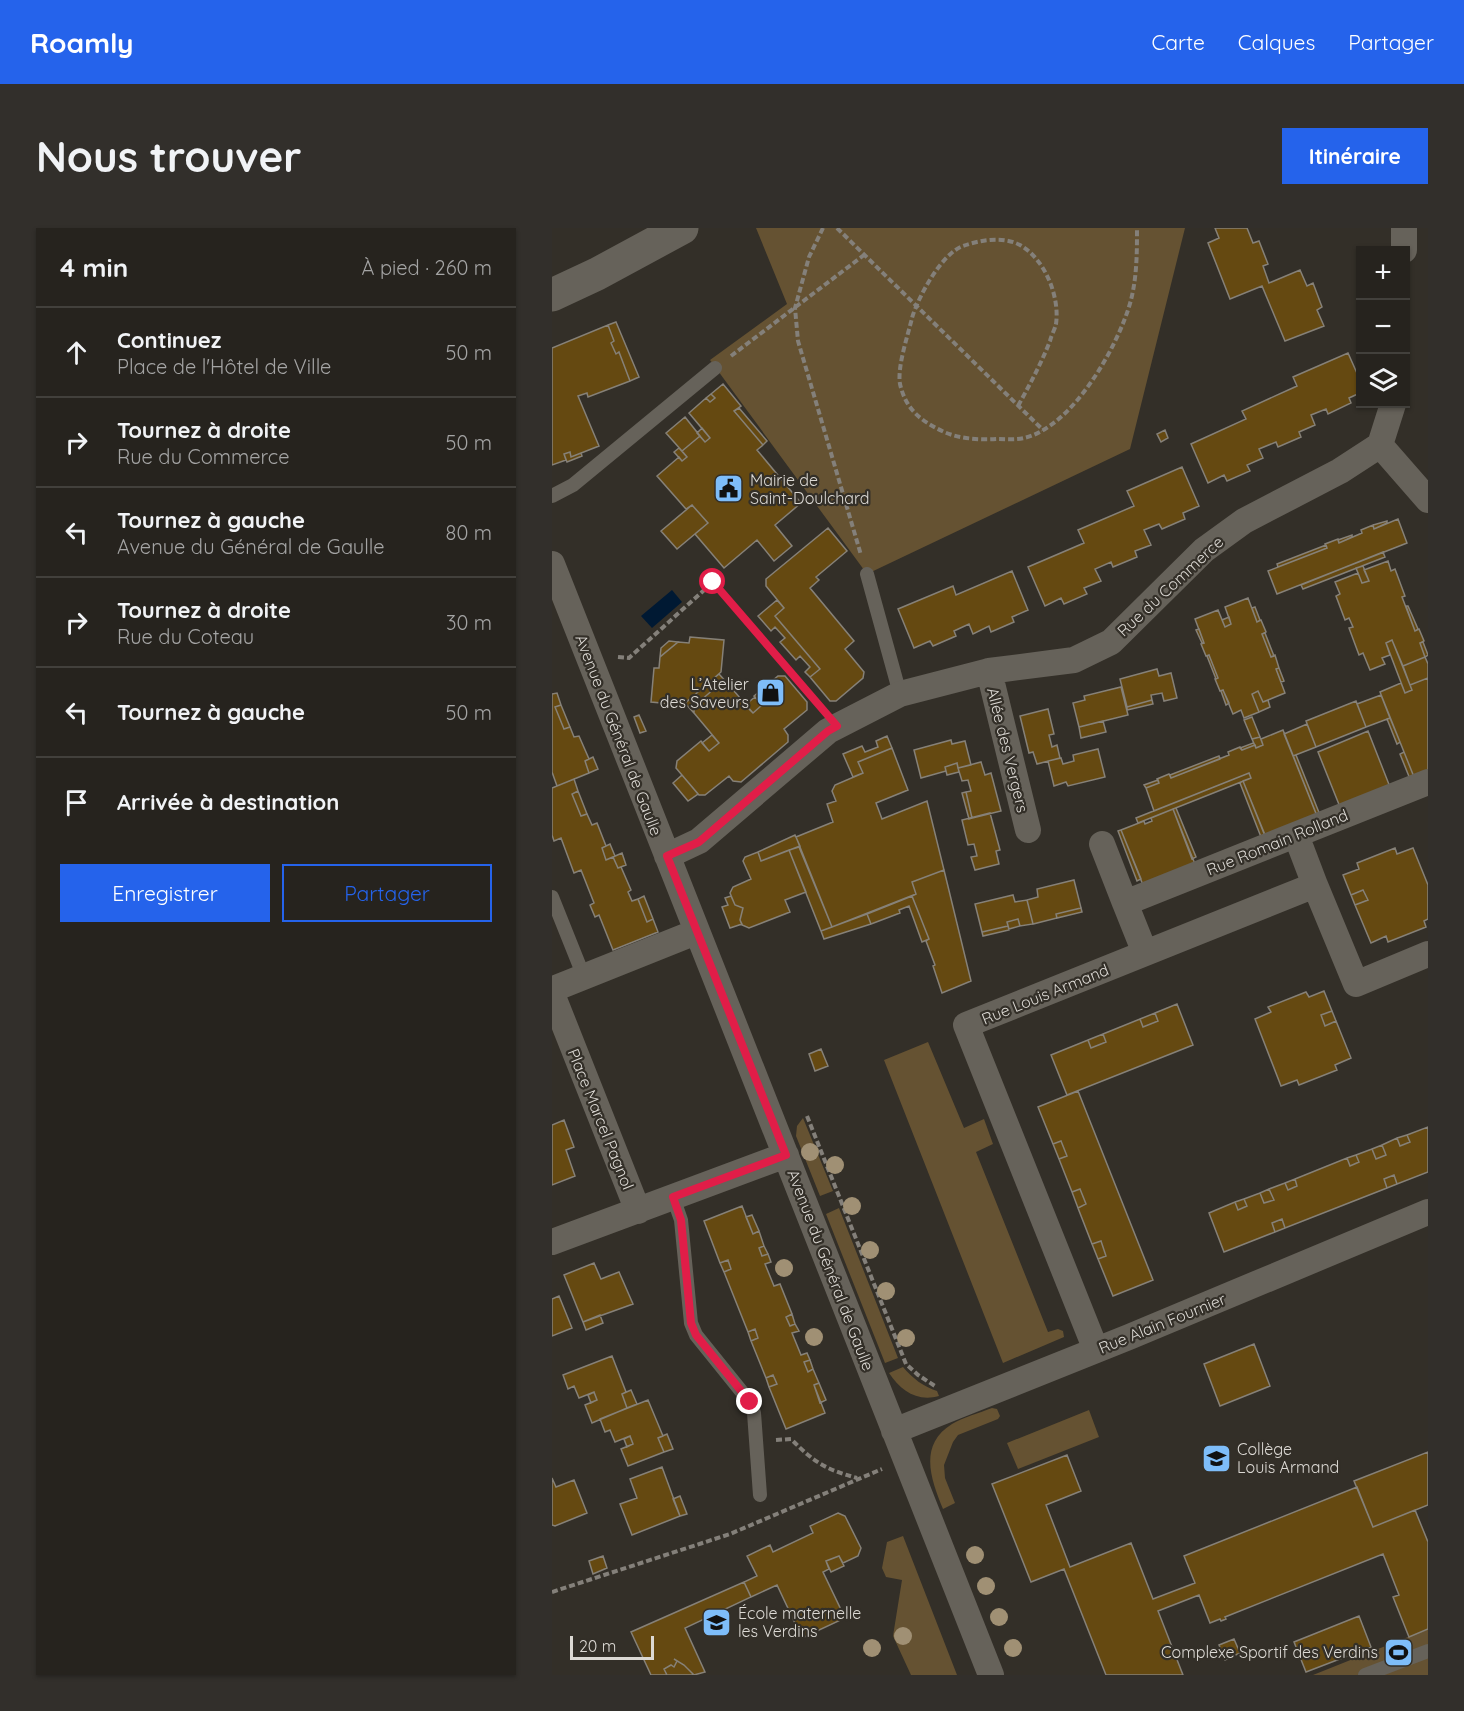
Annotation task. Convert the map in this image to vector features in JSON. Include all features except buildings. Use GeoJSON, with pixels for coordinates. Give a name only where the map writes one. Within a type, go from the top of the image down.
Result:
{"type":"FeatureCollection","features":[{"type":"Feature","properties":{"kind":"street"},"geometry":{"type":"LineString","coordinates":[[552,294],[597,274],[682,228]]}},
{"type":"Feature","properties":{"kind":"street"},"geometry":{"type":"LineString","coordinates":[[1404,228],[1404,246]]}},
{"type":"Feature","properties":{"kind":"street"},"geometry":{"type":"LineString","coordinates":[[1392,408],[1380,445],[1428,500]]}},
{"type":"Feature","properties":{"kind":"street","name":"Rue du Commerce"},"geometry":{"type":"LineString","coordinates":[[667,856],[699,842],[828,731],[900,694],[989,671],[1074,660],[1111,642],[1204,550],[1220,538],[1244,521],[1340,471],[1380,445]]}},
{"type":"Feature","properties":{"kind":"street","name":"Avenue du Général de Gaulle"},"geometry":{"type":"LineString","coordinates":[[552,564],[991,1675]]}},
{"type":"Feature","properties":{"kind":"street","name":"Allée des Vergers"},"geometry":{"type":"LineString","coordinates":[[989,671],[1028,830]]}},
{"type":"Feature","properties":{"kind":"street","name":"Rue Romain Rolland"},"geometry":{"type":"LineString","coordinates":[[1125,903],[1428,782]]}},
{"type":"Feature","properties":{"kind":"street"},"geometry":{"type":"LineString","coordinates":[[1296,835],[1356,984],[1428,954]]}},
{"type":"Feature","properties":{"kind":"street"},"geometry":{"type":"LineString","coordinates":[[1102,844],[1145,953]]}},
{"type":"Feature","properties":{"kind":"street","name":"Rue Louis Armand"},"geometry":{"type":"LineString","coordinates":[[1096,1350],[966,1025],[1315,885]]}},
{"type":"Feature","properties":{"kind":"street","name":"Place Marcel Pagnol"},"geometry":{"type":"LineString","coordinates":[[638,1211],[552,994],[556,988],[696,932]]}},
{"type":"Feature","properties":{"kind":"street"},"geometry":{"type":"LineString","coordinates":[[552,1242],[786,1155]]}},
{"type":"Feature","properties":{"kind":"street","name":"Rue Alain Fournier"},"geometry":{"type":"LineString","coordinates":[[894,1431],[1428,1212]]}},
{"type":"Feature","properties":{"kind":"lane"},"geometry":{"type":"LineString","coordinates":[[552,496],[573,485],[715,368]]}},
{"type":"Feature","properties":{"kind":"lane"},"geometry":{"type":"LineString","coordinates":[[867,574],[900,694]]}},
{"type":"Feature","properties":{"kind":"lane"},"geometry":{"type":"LineString","coordinates":[[552,897],[584,977]]}},
{"type":"Feature","properties":{"kind":"lane"},"geometry":{"type":"LineString","coordinates":[[673,1197],[681,1220],[691,1323],[696,1335],[750,1402],[754,1413],[760,1495]]}},
{"type":"Feature","properties":{"kind":"lane"},"geometry":{"type":"LineString","coordinates":[[1365,1675],[1428,1651]]}},
{"type":"Feature","properties":{"kind":"path"},"geometry":{"type":"LineString","coordinates":[[823,228],[809,257],[795,308],[798,341],[867,574]]}},
{"type":"Feature","properties":{"kind":"path"},"geometry":{"type":"LineString","coordinates":[[837,228],[1043,430]]}},
{"type":"Feature","properties":{"kind":"path"},"geometry":{"type":"LineString","coordinates":[[1018,406],[1042,363],[1056,324],[1053,288],[1042,266],[1020,245],[993,239],[961,246],[936,269],[916,306],[903,352],[900,383],[909,407],[924,422],[952,435],[983,440],[1024,439],[1043,430],[1074,404],[1094,378],[1114,345],[1131,300],[1138,261],[1137,228]]}},
{"type":"Feature","properties":{"kind":"path"},"geometry":{"type":"LineString","coordinates":[[715,368],[864,255]]}},
{"type":"Feature","properties":{"kind":"path"},"geometry":{"type":"LineString","coordinates":[[610,656],[629,658],[713,582],[837,726]]}},
{"type":"Feature","properties":{"kind":"path"},"geometry":{"type":"LineString","coordinates":[[807,1116],[906,1364],[937,1387]]}},
{"type":"Feature","properties":{"kind":"path"},"geometry":{"type":"LineString","coordinates":[[756,1441],[791,1439],[813,1461],[858,1479]]}},
{"type":"Feature","properties":{"kind":"path"},"geometry":{"type":"LineString","coordinates":[[552,1592],[730,1534],[887,1467]]}},
{"type":"Feature","properties":{"kind":"shaded area"},"geometry":{"type":"Polygon","coordinates":[[[756,228],[1185,228],[1130,449],[867,574],[710,360],[787,304],[756,228]]]}},
{"type":"Feature","properties":{"kind":"shaded area"},"geometry":{"type":"Polygon","coordinates":[[[928,1042],[964,1128],[984,1119],[993,1144],[976,1152],[1048,1332],[1058,1329],[1063,1331],[1064,1337],[1003,1363],[884,1060],[928,1042]]]}},
{"type":"Feature","properties":{"kind":"shaded area"},"geometry":{"type":"Polygon","coordinates":[[[803,1118],[833,1191],[820,1196],[796,1136],[797,1126],[803,1118]]]}},
{"type":"Feature","properties":{"kind":"shaded area"},"geometry":{"type":"Polygon","coordinates":[[[839,1208],[898,1358],[885,1363],[826,1214],[839,1208]]]}},
{"type":"Feature","properties":{"kind":"shaded area"},"geometry":{"type":"Polygon","coordinates":[[[903,1367],[918,1382],[937,1391],[939,1396],[917,1396],[904,1390],[889,1373],[903,1367]]]}},
{"type":"Feature","properties":{"kind":"shaded area"},"geometry":{"type":"Polygon","coordinates":[[[992,1408],[997,1409],[1000,1416],[998,1419],[958,1435],[953,1442],[944,1465],[945,1478],[955,1503],[943,1509],[930,1464],[935,1442],[941,1432],[952,1424],[992,1408]]]}},
{"type":"Feature","properties":{"kind":"shaded area"},"geometry":{"type":"Polygon","coordinates":[[[1089,1410],[1099,1437],[1018,1469],[1007,1443],[1089,1410]]]}},
{"type":"Feature","properties":{"kind":"shaded area"},"geometry":{"type":"Polygon","coordinates":[[[903,1536],[957,1675],[911,1675],[893,1636],[902,1580],[886,1577],[882,1568],[887,1542],[903,1536]]]}},
{"type":"Feature","properties":{"kind":"shaded area","name":"Complexe Sportif des Verdins"},"geometry":{"type":"Polygon","coordinates":[[[1428,1629],[1428,1675],[1313,1675],[1428,1629]]]}},
{"type":"Feature","properties":{"kind":"water"},"geometry":{"type":"Polygon","coordinates":[[[672,590],[682,602],[652,628],[641,616],[672,590]]]}},
{"type":"Feature","properties":{"kind":"place","name":"Mairie de Saint-Doulchard"},"geometry":{"type":"Point","coordinates":[729,489]}},
{"type":"Feature","properties":{"kind":"place","name":"L’Atelier des Saveurs"},"geometry":{"type":"Point","coordinates":[770,693]}},
{"type":"Feature","properties":{"kind":"place","name":"Collège Louis Armand"},"geometry":{"type":"Point","coordinates":[1216,1458]}},
{"type":"Feature","properties":{"kind":"place","name":"École maternelle les Verdins"},"geometry":{"type":"Point","coordinates":[717,1622]}},
{"type":"Feature","properties":{"kind":"place","name":"Complexe Sportif des Verdins"},"geometry":{"type":"Point","coordinates":[1399,1652]}},
{"type":"Feature","properties":{"kind":"route"},"geometry":{"type":"LineString","coordinates":[[713,582],[837,726],[828,731],[699,842],[667,856],[786,1155],[673,1197],[681,1220],[691,1323],[696,1335],[750,1402]]}}]}
